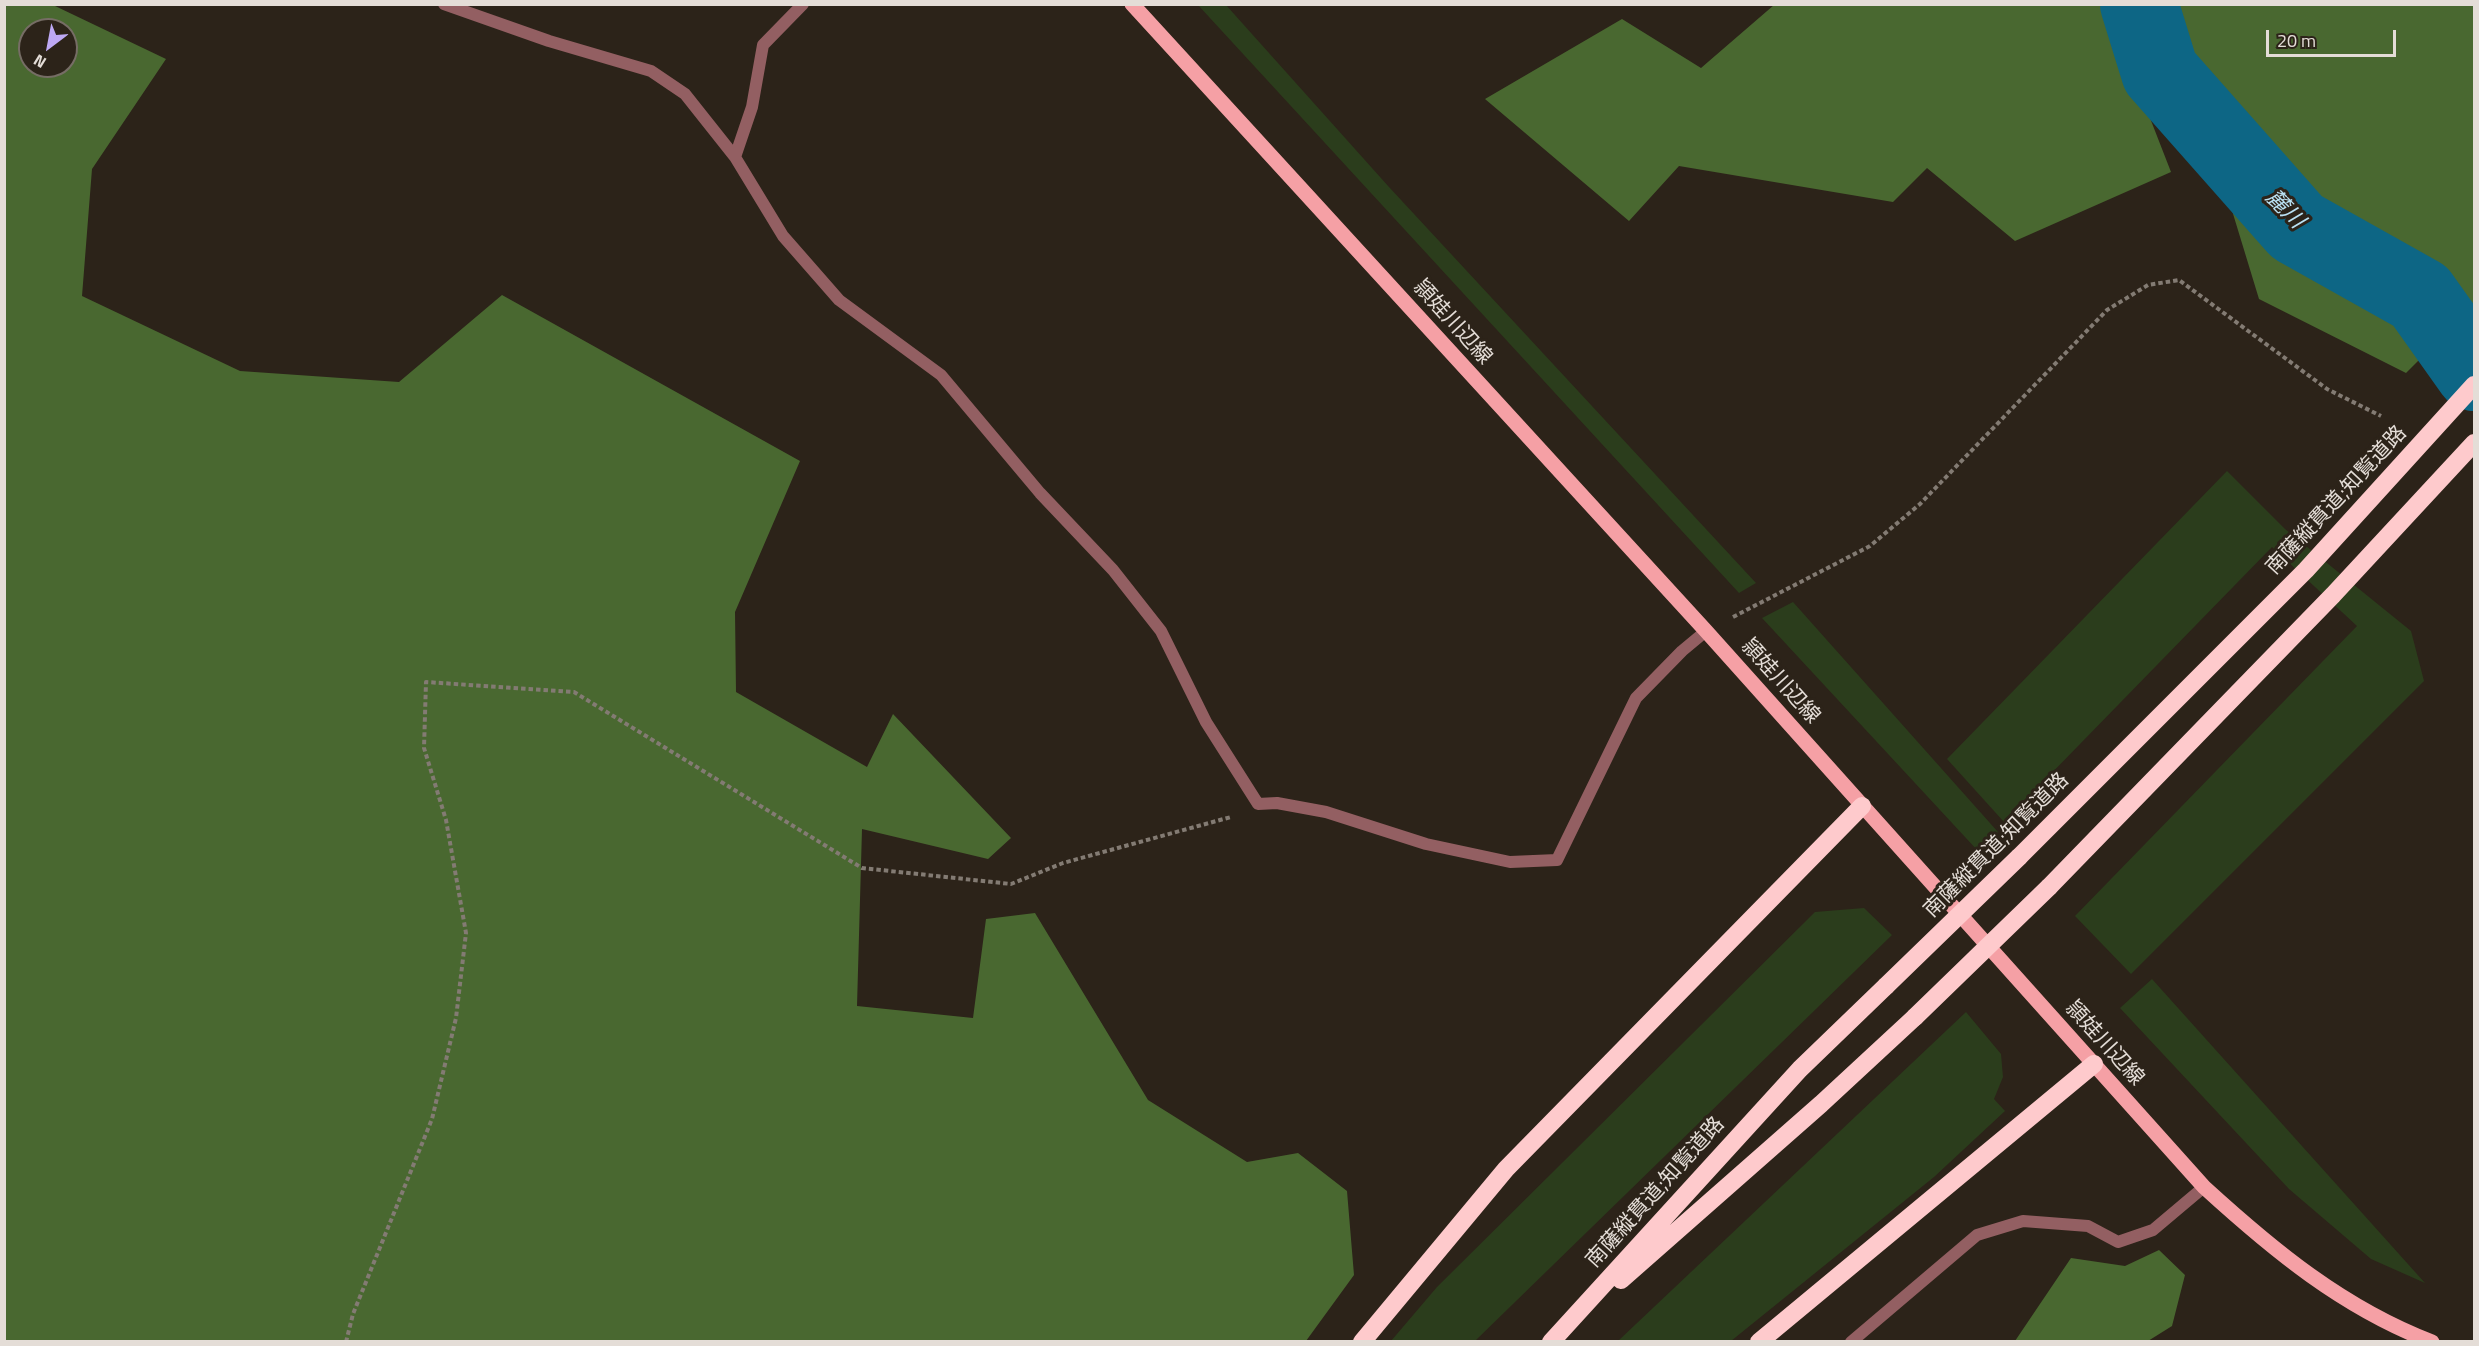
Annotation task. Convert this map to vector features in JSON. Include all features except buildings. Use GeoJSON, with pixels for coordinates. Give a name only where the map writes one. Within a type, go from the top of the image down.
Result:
{"type":"FeatureCollection","features":[{"type":"Feature","properties":{"kind":"highway","name":"南薩縦貫道;知覧道路"},"geometry":{"type":"LineString","coordinates":[[1552,1341],[1800,1069],[2019,857],[2306,570],[2475,385]]}},
{"type":"Feature","properties":{"kind":"highway","name":"南薩縦貫道;知覧道路"},"geometry":{"type":"LineString","coordinates":[[1552,1341],[1821,1104],[2049,887],[2333,595],[2475,443]]}},
{"type":"Feature","properties":{"kind":"highway"},"geometry":{"type":"LineString","coordinates":[[1362,1341],[1506,1169],[1862,806]]}},
{"type":"Feature","properties":{"kind":"highway"},"geometry":{"type":"LineString","coordinates":[[1759,1341],[2094,1064]]}},
{"type":"Feature","properties":{"kind":"main road","name":"頴娃川辺線"},"geometry":{"type":"LineString","coordinates":[[1132,4],[1706,632],[2204,1187],[2260,1238],[2340,1298],[2402,1330],[2432,1341]]}},
{"type":"Feature","properties":{"kind":"street"},"geometry":{"type":"LineString","coordinates":[[444,4],[549,41],[651,71],[685,94],[735,157],[783,236],[839,300],[941,375],[1040,493],[1113,570],[1161,630],[1206,722],[1258,804],[1277,803],[1326,812],[1426,844],[1510,862],[1557,860],[1636,698],[1682,651],[1706,632]]}},
{"type":"Feature","properties":{"kind":"street"},"geometry":{"type":"LineString","coordinates":[[735,157],[752,107],[763,45],[803,4]]}},
{"type":"Feature","properties":{"kind":"street"},"geometry":{"type":"LineString","coordinates":[[1851,1341],[1977,1235],[2023,1221],[2088,1226],[2118,1242],[2153,1230],[2204,1187]]}},
{"type":"Feature","properties":{"kind":"path"},"geometry":{"type":"LineString","coordinates":[[1706,632],[1870,546],[1920,504],[2107,310],[2148,285],[2179,280],[2327,388],[2381,416]]}},
{"type":"Feature","properties":{"kind":"path"},"geometry":{"type":"LineString","coordinates":[[346,1341],[353,1314],[432,1119],[456,1018],[466,933],[446,820],[424,748],[426,682],[574,692],[862,868],[1011,884],[1063,863],[1238,815],[1258,804]]}},
{"type":"Feature","properties":{"kind":"green space"},"geometry":{"type":"Polygon","coordinates":[[[5,4],[53,5],[166,59],[92,169],[82,296],[240,371],[399,382],[502,295],[800,461],[735,612],[736,692],[867,767],[893,714],[1011,838],[988,859],[862,829],[857,1006],[973,1018],[986,919],[1035,913],[1148,1100],[1247,1162],[1298,1153],[1347,1191],[1354,1275],[1306,1341],[5,1341],[5,4]]]}},
{"type":"Feature","properties":{"kind":"green space"},"geometry":{"type":"Polygon","coordinates":[[[1198,5],[1226,5],[1389,187],[1756,583],[1739,593],[1198,5]]]}},
{"type":"Feature","properties":{"kind":"green space"},"geometry":{"type":"Polygon","coordinates":[[[1774,5],[2106,5],[2171,172],[2015,241],[1927,168],[1893,202],[1679,166],[1629,221],[1485,99],[1622,19],[1701,68],[1774,5]]]}},
{"type":"Feature","properties":{"kind":"green space"},"geometry":{"type":"Polygon","coordinates":[[[2166,5],[2474,5],[2474,305],[2406,373],[2259,299],[2187,63],[2166,5]]]}},
{"type":"Feature","properties":{"kind":"green space"},"geometry":{"type":"Polygon","coordinates":[[[2227,471],[2285,529],[2411,631],[2424,681],[2131,974],[2075,916],[2357,626],[2272,547],[2004,822],[1947,759],[2227,471]]]}},
{"type":"Feature","properties":{"kind":"green space"},"geometry":{"type":"Polygon","coordinates":[[[1793,602],[1998,832],[1978,851],[1762,618],[1793,602]]]}},
{"type":"Feature","properties":{"kind":"green space"},"geometry":{"type":"Polygon","coordinates":[[[1864,908],[1892,935],[1475,1341],[1391,1341],[1437,1287],[1815,912],[1864,908]]]}},
{"type":"Feature","properties":{"kind":"green space"},"geometry":{"type":"Polygon","coordinates":[[[2152,979],[2425,1283],[2371,1259],[2289,1189],[2120,1008],[2152,979]]]}},
{"type":"Feature","properties":{"kind":"green space"},"geometry":{"type":"Polygon","coordinates":[[[1966,1012],[2001,1054],[2003,1077],[1994,1099],[2005,1111],[1934,1177],[1731,1341],[1618,1341],[1966,1012]]]}},
{"type":"Feature","properties":{"kind":"green space"},"geometry":{"type":"Polygon","coordinates":[[[2159,1250],[2185,1275],[2172,1326],[2148,1341],[2015,1341],[2071,1258],[2125,1266],[2159,1250]]]}},
{"type":"Feature","properties":{"kind":"waterway","name":"麓川"},"geometry":{"type":"LineString","coordinates":[[2139,4],[2160,72],[2297,227],[2420,296],[2474,372]]}}]}
